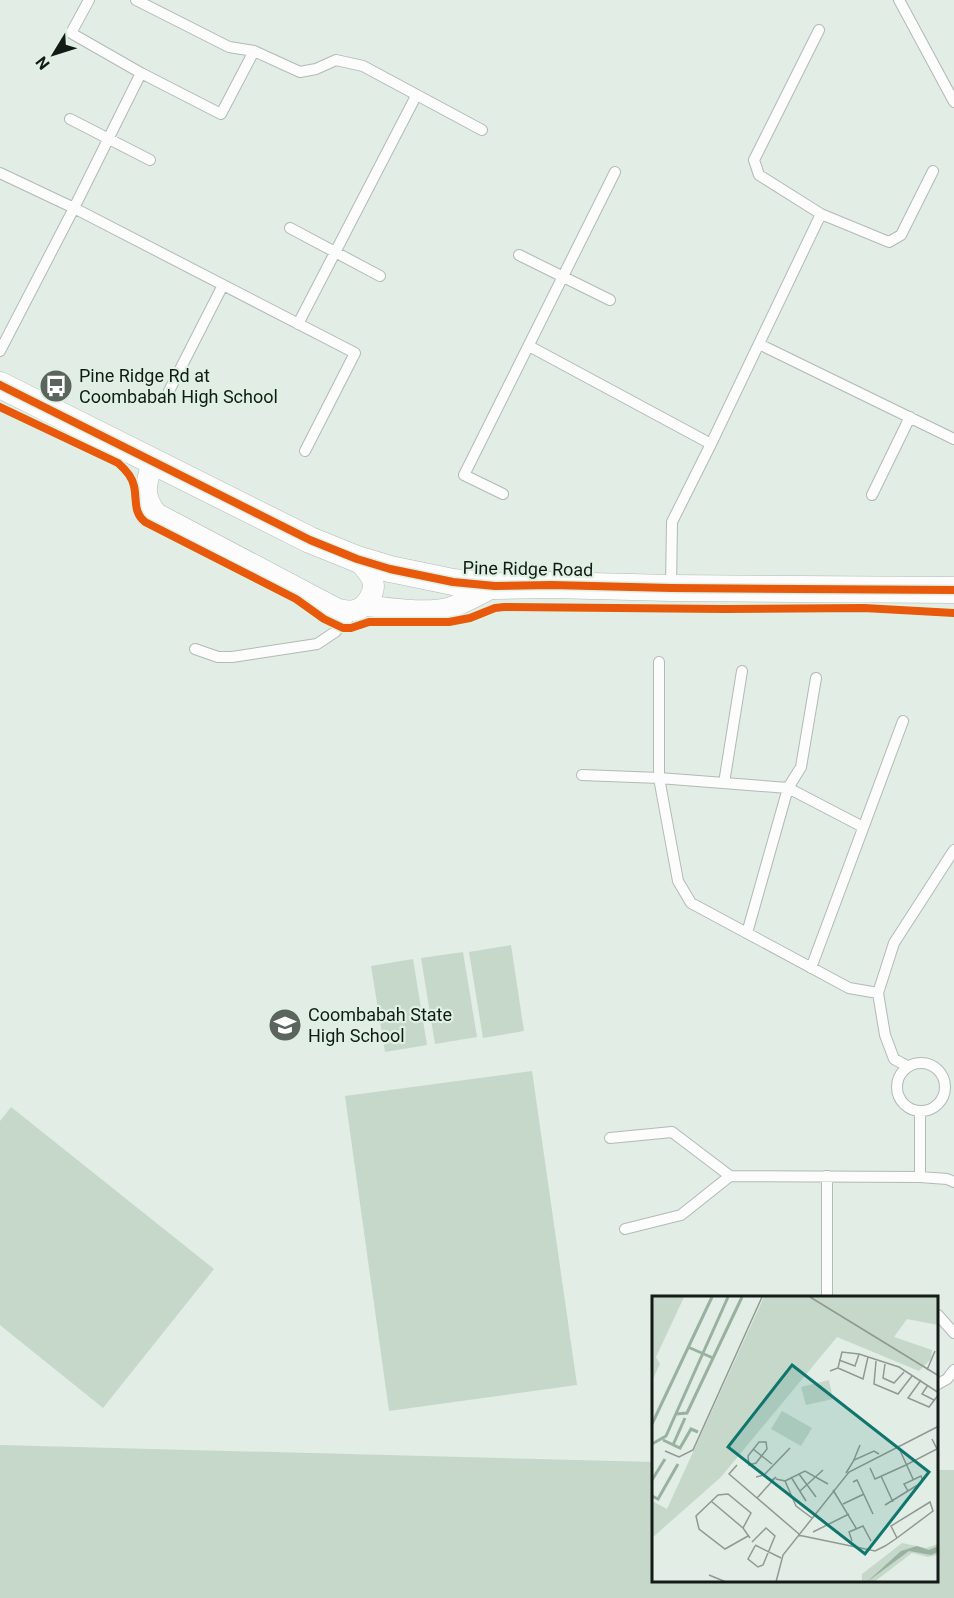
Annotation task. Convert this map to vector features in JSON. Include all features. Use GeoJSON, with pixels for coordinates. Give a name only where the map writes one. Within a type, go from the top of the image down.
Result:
{"type":"FeatureCollection","features":[{"type":"Feature","properties":{"kind":"street","name":"Pine Ridge Road"},"geometry":{"type":"LineString","coordinates":[[0,385],[310,540],[357,559],[425,577],[495,586],[954,590]]}},
{"type":"Feature","properties":{"kind":"street"},"geometry":{"type":"LineString","coordinates":[[153,461],[146,489],[151,507],[157,514],[337,609],[346,611],[361,607],[436,610],[449,608],[495,586]]}},
{"type":"Feature","properties":{"kind":"street"},"geometry":{"type":"LineString","coordinates":[[357,559],[373,580],[373,588],[361,607]]}},
{"type":"Feature","properties":{"kind":"lane"},"geometry":{"type":"LineString","coordinates":[[88,0],[71,33],[141,73],[221,114],[254,51]]}},
{"type":"Feature","properties":{"kind":"lane"},"geometry":{"type":"LineString","coordinates":[[135,0],[229,47],[254,51],[300,72],[316,69],[336,60],[363,66],[482,130]]}},
{"type":"Feature","properties":{"kind":"lane"},"geometry":{"type":"LineString","coordinates":[[898,0],[954,102]]}},
{"type":"Feature","properties":{"kind":"lane"},"geometry":{"type":"LineString","coordinates":[[819,30],[754,160],[759,175],[821,214],[889,242],[901,235],[933,171]]}},
{"type":"Feature","properties":{"kind":"lane"},"geometry":{"type":"LineString","coordinates":[[0,351],[141,73]]}},
{"type":"Feature","properties":{"kind":"lane"},"geometry":{"type":"LineString","coordinates":[[298,324],[416,96]]}},
{"type":"Feature","properties":{"kind":"lane"},"geometry":{"type":"LineString","coordinates":[[70,119],[150,160]]}},
{"type":"Feature","properties":{"kind":"lane"},"geometry":{"type":"LineString","coordinates":[[503,494],[464,475],[615,172]]}},
{"type":"Feature","properties":{"kind":"lane"},"geometry":{"type":"LineString","coordinates":[[0,173],[74,208],[355,353],[305,451]]}},
{"type":"Feature","properties":{"kind":"lane"},"geometry":{"type":"LineString","coordinates":[[671,588],[672,522],[821,214]]}},
{"type":"Feature","properties":{"kind":"lane"},"geometry":{"type":"LineString","coordinates":[[290,228],[380,276]]}},
{"type":"Feature","properties":{"kind":"lane"},"geometry":{"type":"LineString","coordinates":[[519,255],[610,300]]}},
{"type":"Feature","properties":{"kind":"lane"},"geometry":{"type":"LineString","coordinates":[[169,391],[223,285]]}},
{"type":"Feature","properties":{"kind":"lane"},"geometry":{"type":"LineString","coordinates":[[759,344],[909,417],[952,435]]}},
{"type":"Feature","properties":{"kind":"lane"},"geometry":{"type":"LineString","coordinates":[[529,346],[711,444]]}},
{"type":"Feature","properties":{"kind":"lane"},"geometry":{"type":"LineString","coordinates":[[872,495],[909,417]]}},
{"type":"Feature","properties":{"kind":"lane"},"geometry":{"type":"LineString","coordinates":[[195,649],[218,657],[232,657],[317,644],[335,632],[361,607]]}},
{"type":"Feature","properties":{"kind":"lane"},"geometry":{"type":"LineString","coordinates":[[659,662],[659,778],[678,881],[691,903],[849,988],[878,993]]}},
{"type":"Feature","properties":{"kind":"lane"},"geometry":{"type":"LineString","coordinates":[[724,783],[742,671]]}},
{"type":"Feature","properties":{"kind":"lane"},"geometry":{"type":"LineString","coordinates":[[747,933],[788,788],[801,767],[816,678]]}},
{"type":"Feature","properties":{"kind":"lane"},"geometry":{"type":"LineString","coordinates":[[811,968],[903,721]]}},
{"type":"Feature","properties":{"kind":"lane"},"geometry":{"type":"LineString","coordinates":[[582,775],[659,778],[788,788],[863,827]]}},
{"type":"Feature","properties":{"kind":"lane"},"geometry":{"type":"LineString","coordinates":[[907,1066],[894,1059],[885,1035],[878,993],[894,943],[954,850]]}},
{"type":"Feature","properties":{"kind":"lane"},"geometry":{"type":"LineString","coordinates":[[923,1062],[932,1064],[938,1069],[950,1090],[937,1106],[920,1112],[912,1110],[900,1100],[897,1081],[907,1066],[923,1062]]}},
{"type":"Feature","properties":{"kind":"lane"},"geometry":{"type":"LineString","coordinates":[[920,1112],[920,1177]]}},
{"type":"Feature","properties":{"kind":"lane"},"geometry":{"type":"LineString","coordinates":[[609,1138],[672,1132],[730,1176],[920,1177],[947,1179],[954,1182]]}},
{"type":"Feature","properties":{"kind":"lane"},"geometry":{"type":"LineString","coordinates":[[625,1229],[681,1215],[730,1176]]}},
{"type":"Feature","properties":{"kind":"lane"},"geometry":{"type":"LineString","coordinates":[[826,1296],[827,1176]]}},
{"type":"Feature","properties":{"kind":"lane"},"geometry":{"type":"LineString","coordinates":[[939,1316],[954,1333]]}},
{"type":"Feature","properties":{"kind":"lane"},"geometry":{"type":"LineString","coordinates":[[939,1383],[947,1379],[954,1370]]}},
{"type":"Feature","properties":{"kind":"green space"},"geometry":{"type":"Polygon","coordinates":[[[511,945],[524,1031],[483,1038],[469,952],[511,945]]]}},
{"type":"Feature","properties":{"kind":"green space"},"geometry":{"type":"Polygon","coordinates":[[[463,952],[477,1037],[435,1044],[421,958],[463,952]]]}},
{"type":"Feature","properties":{"kind":"green space"},"geometry":{"type":"Polygon","coordinates":[[[413,959],[427,1045],[385,1052],[371,966],[413,959]]]}},
{"type":"Feature","properties":{"kind":"green space"},"geometry":{"type":"Polygon","coordinates":[[[532,1071],[577,1385],[389,1411],[345,1096],[532,1071]]]}},
{"type":"Feature","properties":{"kind":"green space"},"geometry":{"type":"Polygon","coordinates":[[[11,1107],[214,1269],[103,1408],[0,1325],[0,1121],[11,1107]]]}},
{"type":"Feature","properties":{"kind":"green space"},"geometry":{"type":"Polygon","coordinates":[[[0,1445],[652,1462],[652,1583],[939,1583],[939,1470],[954,1470],[954,1598],[0,1598],[0,1445]]]}},
{"type":"Feature","properties":{"kind":"cycle path"},"geometry":{"type":"LineString","coordinates":[[0,385],[310,540],[357,559],[390,569],[453,582],[495,586],[954,590]]}},
{"type":"Feature","properties":{"kind":"cycle path"},"geometry":{"type":"LineString","coordinates":[[0,407],[118,463],[132,479],[137,510],[145,522],[296,599],[324,619],[343,628],[369,622],[449,622],[504,607],[864,608],[954,613]]}},
{"type":"Feature","properties":{"kind":"place","name":"Pine Ridge Rd at Coombabah High School"},"geometry":{"type":"Point","coordinates":[56,386]}},
{"type":"Feature","properties":{"kind":"place","name":"Coombabah State High School"},"geometry":{"type":"Point","coordinates":[285,1025]}}]}
